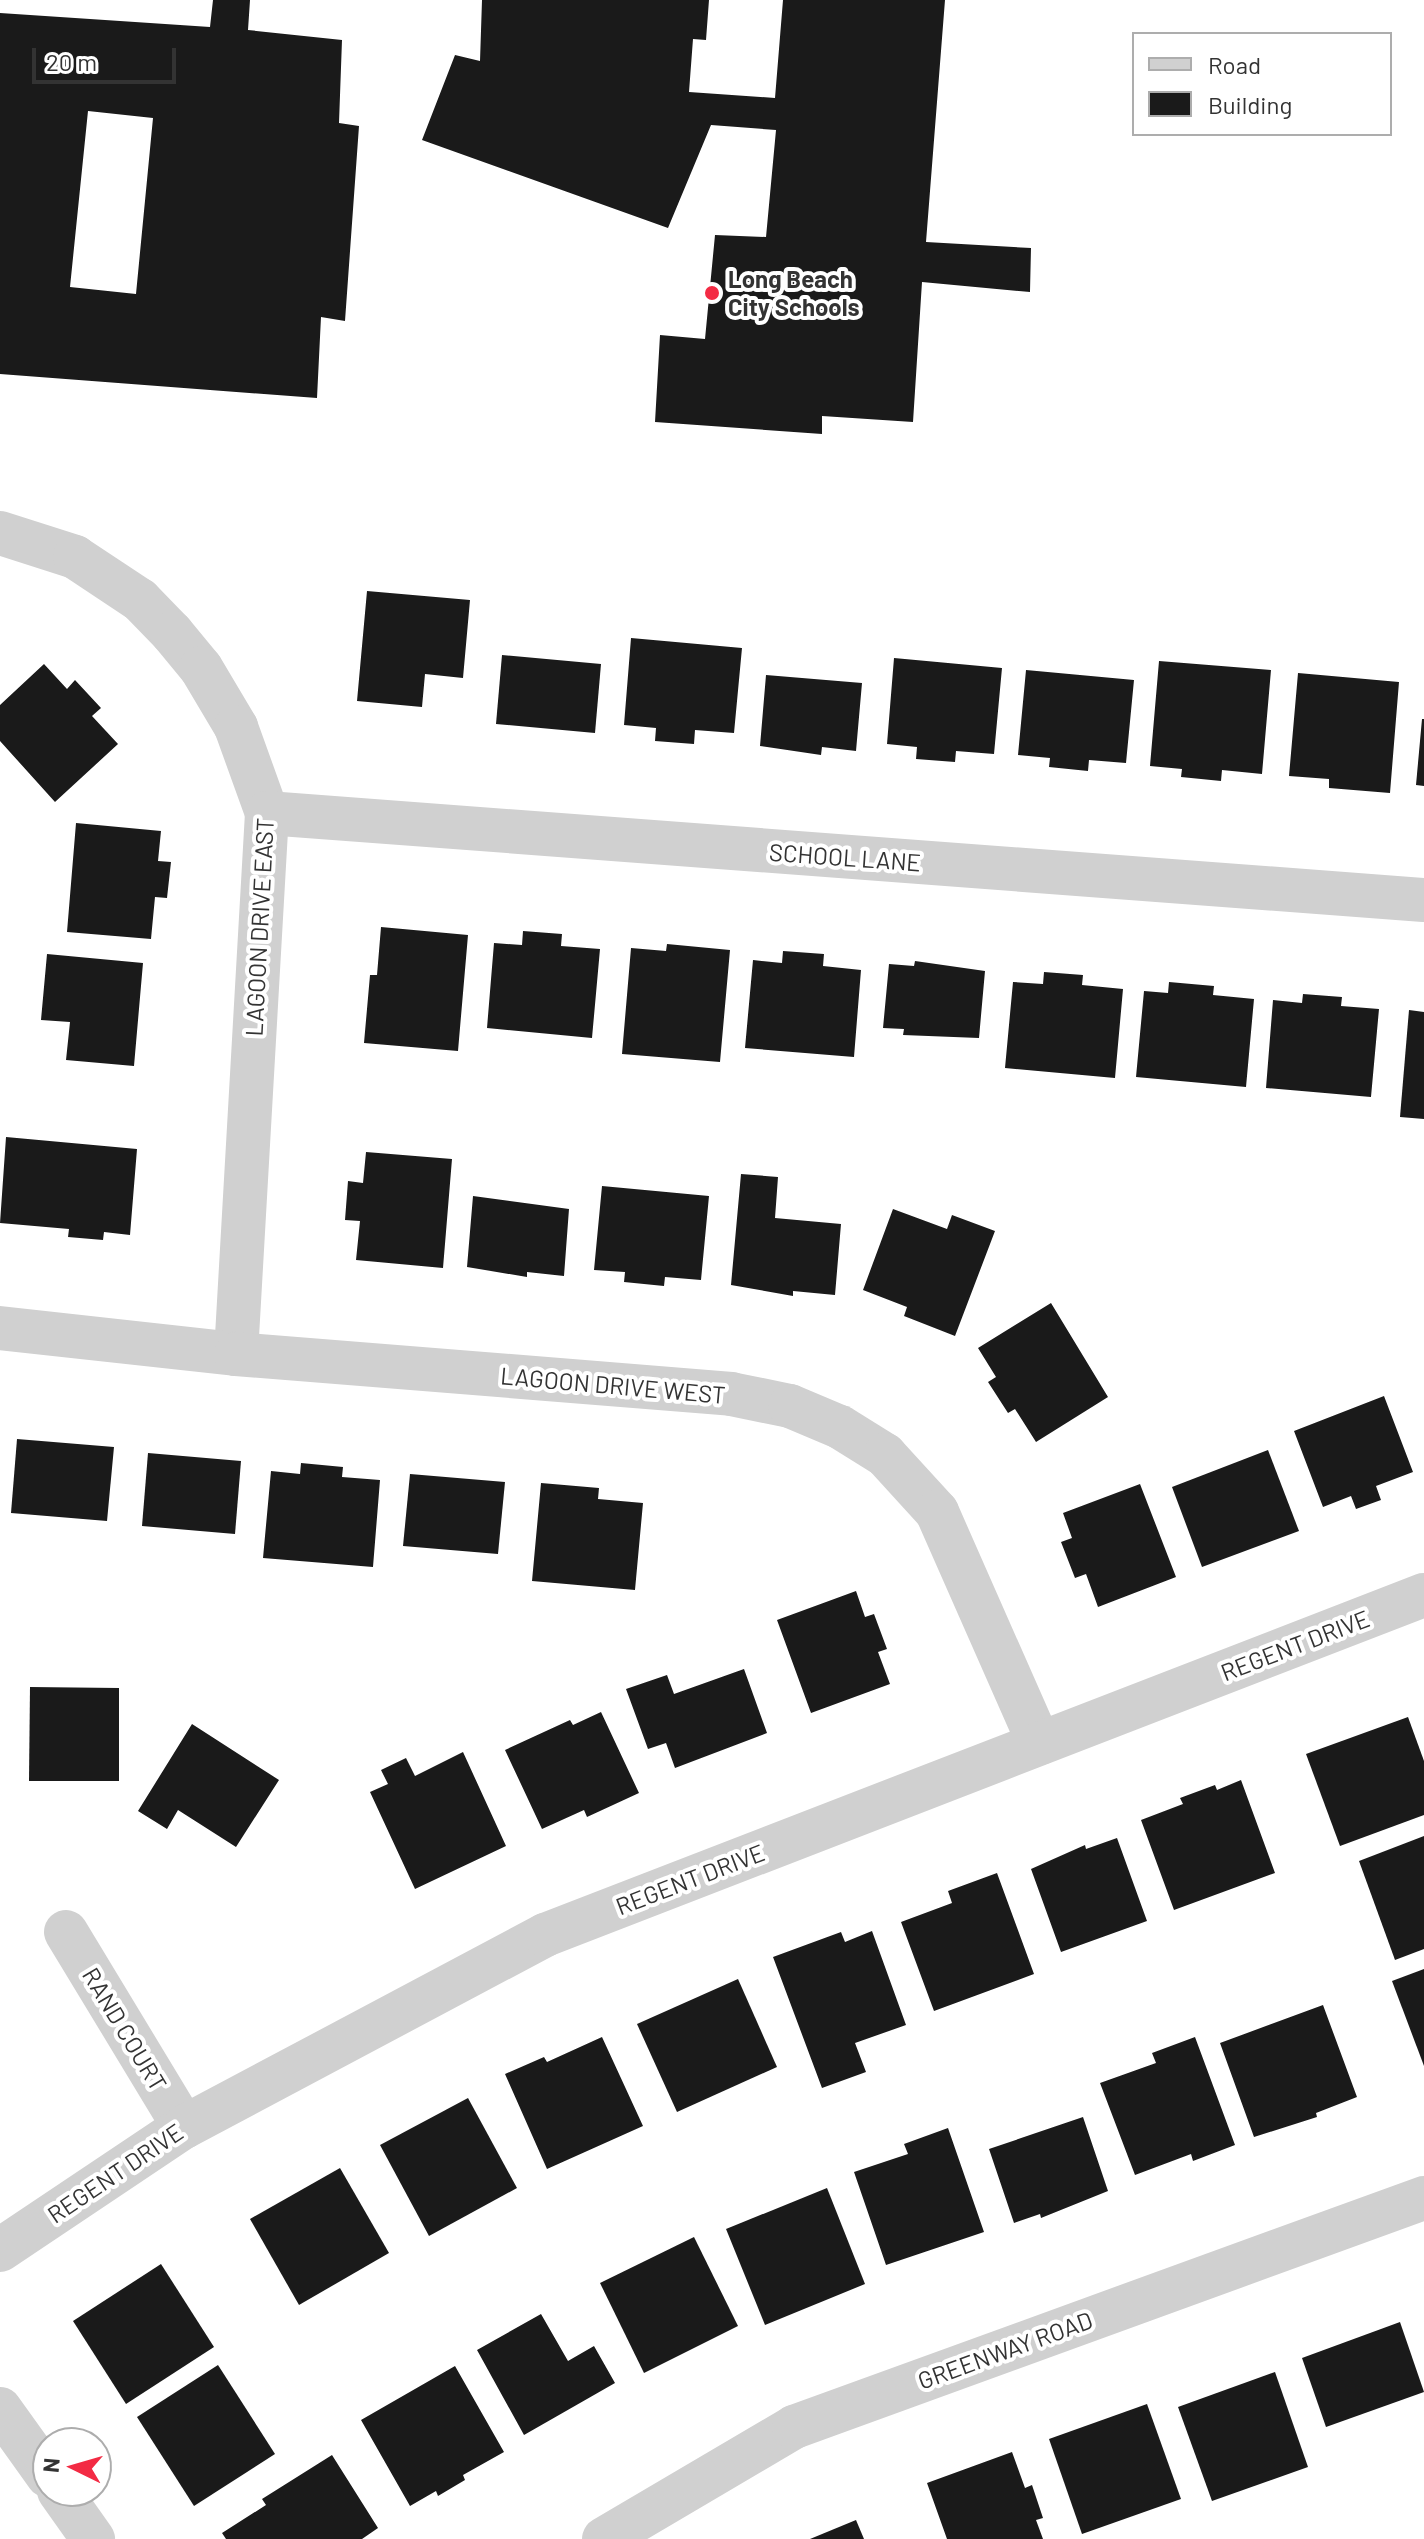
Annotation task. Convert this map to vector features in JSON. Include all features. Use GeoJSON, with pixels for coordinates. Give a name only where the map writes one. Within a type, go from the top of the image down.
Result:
{"type":"FeatureCollection","features":[{"type":"Feature","properties":{"kind":"street","name":"LAGOON DRIVE EAST"},"geometry":{"type":"LineString","coordinates":[[0,533],[75,557],[140,600],[172,633],[201,668],[236,727],[267,813],[236,1354]]}},
{"type":"Feature","properties":{"kind":"street","name":"SCHOOL LANE"},"geometry":{"type":"LineString","coordinates":[[267,813],[1424,900]]}},
{"type":"Feature","properties":{"kind":"street","name":"LAGOON DRIVE WEST"},"geometry":{"type":"LineString","coordinates":[[0,1328],[236,1354],[731,1394],[790,1406],[840,1427],[885,1455],[937,1512],[1039,1743]]}},
{"type":"Feature","properties":{"kind":"street","name":"REGENT DRIVE"},"geometry":{"type":"LineString","coordinates":[[0,2250],[184,2127],[545,1935],[1424,1595]]}},
{"type":"Feature","properties":{"kind":"street","name":"RAND COURT"},"geometry":{"type":"LineString","coordinates":[[66,1932],[184,2127]]}},
{"type":"Feature","properties":{"kind":"street","name":"GREENWAY ROAD"},"geometry":{"type":"LineString","coordinates":[[604,2539],[794,2427],[1424,2198]]}},
{"type":"Feature","properties":{"kind":"street"},"geometry":{"type":"LineString","coordinates":[[0,2409],[32,2454]]}},
{"type":"Feature","properties":{"kind":"street"},"geometry":{"type":"LineString","coordinates":[[70,2507],[93,2539]]}},
{"type":"Feature","properties":{"kind":"building"},"geometry":{"type":"Polygon","coordinates":[[[213,0],[250,0],[248,30],[342,40],[339,123],[359,126],[345,321],[321,317],[317,398],[0,374],[0,13],[210,27],[213,0]],[[88,111],[70,287],[136,294],[153,118],[88,111]]]}},
{"type":"Feature","properties":{"kind":"building"},"geometry":{"type":"Polygon","coordinates":[[[482,0],[709,0],[706,40],[693,39],[689,92],[775,98],[783,0],[945,0],[926,242],[1031,248],[1030,292],[922,282],[913,422],[822,416],[822,434],[655,422],[660,335],[705,339],[715,235],[766,237],[776,130],[711,125],[668,228],[422,140],[455,55],[480,61],[482,0]]]}},
{"type":"Feature","properties":{"kind":"building"},"geometry":{"type":"Polygon","coordinates":[[[367,591],[470,600],[463,678],[425,674],[422,707],[357,701],[367,591]]]}},
{"type":"Feature","properties":{"kind":"building"},"geometry":{"type":"Polygon","coordinates":[[[631,638],[742,648],[734,733],[695,730],[694,744],[655,741],[656,728],[624,725],[631,638]]]}},
{"type":"Feature","properties":{"kind":"building"},"geometry":{"type":"Polygon","coordinates":[[[502,655],[601,664],[595,733],[496,724],[502,655]]]}},
{"type":"Feature","properties":{"kind":"building"},"geometry":{"type":"Polygon","coordinates":[[[894,658],[1002,668],[994,754],[956,751],[955,762],[916,759],[917,747],[887,744],[894,658]]]}},
{"type":"Feature","properties":{"kind":"building"},"geometry":{"type":"Polygon","coordinates":[[[1159,661],[1271,670],[1262,774],[1222,770],[1221,781],[1181,777],[1182,769],[1150,766],[1159,661]]]}},
{"type":"Feature","properties":{"kind":"building"},"geometry":{"type":"Polygon","coordinates":[[[44,664],[67,689],[75,680],[101,708],[92,716],[118,744],[55,802],[0,741],[0,705],[44,664]]]}},
{"type":"Feature","properties":{"kind":"building"},"geometry":{"type":"Polygon","coordinates":[[[1026,670],[1134,680],[1126,763],[1089,760],[1088,771],[1049,767],[1050,758],[1018,755],[1026,670]]]}},
{"type":"Feature","properties":{"kind":"building"},"geometry":{"type":"Polygon","coordinates":[[[1298,673],[1399,682],[1390,793],[1329,788],[1329,779],[1289,776],[1298,673]]]}},
{"type":"Feature","properties":{"kind":"building"},"geometry":{"type":"Polygon","coordinates":[[[766,675],[862,683],[856,751],[822,747],[821,755],[760,746],[766,675]]]}},
{"type":"Feature","properties":{"kind":"building"},"geometry":{"type":"Polygon","coordinates":[[[1424,719],[1424,786],[1416,785],[1424,719]]]}},
{"type":"Feature","properties":{"kind":"building"},"geometry":{"type":"Polygon","coordinates":[[[76,823],[161,831],[158,861],[171,862],[167,898],[155,897],[151,939],[67,932],[76,823]]]}},
{"type":"Feature","properties":{"kind":"building"},"geometry":{"type":"Polygon","coordinates":[[[381,927],[468,935],[458,1051],[364,1043],[370,975],[377,975],[381,927]]]}},
{"type":"Feature","properties":{"kind":"building"},"geometry":{"type":"Polygon","coordinates":[[[523,931],[562,934],[561,946],[600,949],[592,1038],[487,1028],[494,943],[522,945],[523,931]]]}},
{"type":"Feature","properties":{"kind":"building"},"geometry":{"type":"Polygon","coordinates":[[[667,944],[730,950],[720,1062],[622,1054],[631,948],[666,951],[667,944]]]}},
{"type":"Feature","properties":{"kind":"building"},"geometry":{"type":"Polygon","coordinates":[[[783,951],[824,954],[823,966],[861,970],[854,1057],[745,1048],[753,960],[782,963],[783,951]]]}},
{"type":"Feature","properties":{"kind":"building"},"geometry":{"type":"Polygon","coordinates":[[[47,954],[143,963],[134,1066],[66,1060],[70,1022],[41,1020],[47,954]]]}},
{"type":"Feature","properties":{"kind":"building"},"geometry":{"type":"Polygon","coordinates":[[[915,961],[985,971],[979,1038],[903,1035],[904,1029],[883,1028],[889,964],[914,966],[915,961]]]}},
{"type":"Feature","properties":{"kind":"building"},"geometry":{"type":"Polygon","coordinates":[[[1044,972],[1083,975],[1082,985],[1123,989],[1115,1078],[1005,1068],[1013,982],[1043,984],[1044,972]]]}},
{"type":"Feature","properties":{"kind":"building"},"geometry":{"type":"Polygon","coordinates":[[[1169,982],[1214,986],[1213,995],[1254,999],[1246,1087],[1136,1077],[1144,991],[1168,993],[1169,982]]]}},
{"type":"Feature","properties":{"kind":"building"},"geometry":{"type":"Polygon","coordinates":[[[1303,994],[1342,997],[1341,1006],[1379,1009],[1371,1097],[1266,1088],[1273,1000],[1302,1003],[1303,994]]]}},
{"type":"Feature","properties":{"kind":"building"},"geometry":{"type":"Polygon","coordinates":[[[1409,1010],[1424,1012],[1424,1119],[1400,1117],[1409,1010]]]}},
{"type":"Feature","properties":{"kind":"building"},"geometry":{"type":"Polygon","coordinates":[[[6,1137],[137,1149],[130,1235],[104,1232],[103,1240],[68,1237],[69,1229],[0,1223],[6,1137]]]}},
{"type":"Feature","properties":{"kind":"building"},"geometry":{"type":"Polygon","coordinates":[[[366,1152],[452,1159],[443,1268],[356,1260],[360,1221],[345,1220],[348,1181],[363,1183],[366,1152]]]}},
{"type":"Feature","properties":{"kind":"building"},"geometry":{"type":"Polygon","coordinates":[[[741,1174],[778,1177],[775,1218],[841,1224],[835,1295],[793,1291],[793,1296],[731,1285],[741,1174]]]}},
{"type":"Feature","properties":{"kind":"building"},"geometry":{"type":"Polygon","coordinates":[[[602,1186],[709,1196],[701,1280],[665,1277],[664,1286],[624,1282],[625,1272],[594,1270],[602,1186]]]}},
{"type":"Feature","properties":{"kind":"building"},"geometry":{"type":"Polygon","coordinates":[[[473,1196],[569,1209],[564,1276],[527,1272],[527,1277],[467,1267],[473,1196]]]}},
{"type":"Feature","properties":{"kind":"building"},"geometry":{"type":"Polygon","coordinates":[[[893,1209],[947,1229],[952,1215],[995,1231],[955,1336],[904,1316],[907,1307],[863,1290],[893,1209]]]}},
{"type":"Feature","properties":{"kind":"building"},"geometry":{"type":"Polygon","coordinates":[[[1051,1303],[1108,1397],[1036,1442],[1015,1409],[1008,1413],[988,1382],[996,1377],[978,1348],[1051,1303]]]}},
{"type":"Feature","properties":{"kind":"building"},"geometry":{"type":"Polygon","coordinates":[[[1384,1396],[1413,1472],[1376,1486],[1381,1500],[1356,1509],[1351,1496],[1323,1507],[1294,1431],[1384,1396]]]}},
{"type":"Feature","properties":{"kind":"building"},"geometry":{"type":"Polygon","coordinates":[[[17,1439],[114,1447],[107,1521],[11,1513],[17,1439]]]}},
{"type":"Feature","properties":{"kind":"building"},"geometry":{"type":"Polygon","coordinates":[[[1268,1450],[1299,1531],[1202,1567],[1172,1487],[1268,1450]]]}},
{"type":"Feature","properties":{"kind":"building"},"geometry":{"type":"Polygon","coordinates":[[[148,1453],[241,1461],[235,1534],[142,1526],[148,1453]]]}},
{"type":"Feature","properties":{"kind":"building"},"geometry":{"type":"Polygon","coordinates":[[[301,1463],[343,1467],[342,1477],[380,1480],[373,1567],[263,1558],[271,1471],[300,1474],[301,1463]]]}},
{"type":"Feature","properties":{"kind":"building"},"geometry":{"type":"Polygon","coordinates":[[[410,1474],[505,1482],[498,1554],[403,1546],[410,1474]]]}},
{"type":"Feature","properties":{"kind":"building"},"geometry":{"type":"Polygon","coordinates":[[[541,1483],[599,1488],[598,1499],[643,1503],[635,1590],[532,1581],[541,1483]]]}},
{"type":"Feature","properties":{"kind":"building"},"geometry":{"type":"Polygon","coordinates":[[[1140,1484],[1176,1577],[1098,1607],[1086,1574],[1075,1578],[1061,1542],[1072,1538],[1063,1513],[1140,1484]]]}},
{"type":"Feature","properties":{"kind":"building"},"geometry":{"type":"Polygon","coordinates":[[[856,1591],[865,1617],[874,1614],[887,1649],[878,1652],[890,1684],[811,1713],[777,1620],[856,1591]]]}},
{"type":"Feature","properties":{"kind":"building"},"geometry":{"type":"Polygon","coordinates":[[[744,1669],[767,1733],[675,1768],[666,1743],[648,1749],[626,1689],[667,1675],[674,1694],[744,1669]]]}},
{"type":"Feature","properties":{"kind":"building"},"geometry":{"type":"Polygon","coordinates":[[[30,1687],[119,1688],[119,1781],[29,1781],[30,1687]]]}},
{"type":"Feature","properties":{"kind":"building"},"geometry":{"type":"Polygon","coordinates":[[[601,1712],[639,1793],[587,1817],[584,1810],[542,1829],[505,1750],[570,1720],[573,1725],[601,1712]]]}},
{"type":"Feature","properties":{"kind":"building"},"geometry":{"type":"Polygon","coordinates":[[[1408,1717],[1424,1761],[1424,1815],[1340,1846],[1306,1754],[1408,1717]]]}},
{"type":"Feature","properties":{"kind":"building"},"geometry":{"type":"Polygon","coordinates":[[[192,1724],[279,1780],[236,1847],[178,1810],[167,1829],[138,1811],[192,1724]]]}},
{"type":"Feature","properties":{"kind":"building"},"geometry":{"type":"Polygon","coordinates":[[[463,1752],[506,1846],[415,1889],[370,1792],[388,1784],[381,1770],[406,1758],[415,1776],[463,1752]]]}},
{"type":"Feature","properties":{"kind":"building"},"geometry":{"type":"Polygon","coordinates":[[[1241,1780],[1275,1873],[1174,1910],[1141,1820],[1183,1804],[1180,1798],[1215,1785],[1217,1790],[1241,1780]]]}},
{"type":"Feature","properties":{"kind":"building"},"geometry":{"type":"Polygon","coordinates":[[[1424,1836],[1424,1949],[1395,1960],[1359,1861],[1424,1836]]]}},
{"type":"Feature","properties":{"kind":"building"},"geometry":{"type":"Polygon","coordinates":[[[1117,1838],[1147,1921],[1061,1952],[1031,1869],[1085,1845],[1086,1849],[1117,1838]]]}},
{"type":"Feature","properties":{"kind":"building"},"geometry":{"type":"Polygon","coordinates":[[[997,1873],[1034,1974],[934,2011],[901,1922],[952,1903],[948,1891],[997,1873]]]}},
{"type":"Feature","properties":{"kind":"building"},"geometry":{"type":"Polygon","coordinates":[[[872,1931],[906,2025],[855,2043],[866,2072],[822,2088],[773,1957],[841,1932],[845,1942],[872,1931]]]}},
{"type":"Feature","properties":{"kind":"building"},"geometry":{"type":"Polygon","coordinates":[[[1424,1969],[1424,2066],[1392,1981],[1424,1969]]]}},
{"type":"Feature","properties":{"kind":"building"},"geometry":{"type":"Polygon","coordinates":[[[738,1979],[777,2067],[677,2112],[637,2024],[738,1979]]]}},
{"type":"Feature","properties":{"kind":"building"},"geometry":{"type":"Polygon","coordinates":[[[1323,2005],[1357,2097],[1316,2113],[1317,2117],[1254,2137],[1220,2043],[1323,2005]]]}},
{"type":"Feature","properties":{"kind":"building"},"geometry":{"type":"Polygon","coordinates":[[[602,2037],[643,2126],[547,2169],[505,2074],[544,2057],[547,2062],[602,2037]]]}},
{"type":"Feature","properties":{"kind":"building"},"geometry":{"type":"Polygon","coordinates":[[[1195,2037],[1235,2145],[1193,2161],[1191,2154],[1135,2175],[1100,2083],[1156,2063],[1152,2053],[1195,2037]]]}},
{"type":"Feature","properties":{"kind":"building"},"geometry":{"type":"Polygon","coordinates":[[[468,2098],[517,2188],[429,2236],[380,2145],[468,2098]]]}},
{"type":"Feature","properties":{"kind":"building"},"geometry":{"type":"Polygon","coordinates":[[[1083,2117],[1108,2191],[1041,2218],[1040,2214],[1014,2223],[989,2149],[1083,2117]]]}},
{"type":"Feature","properties":{"kind":"building"},"geometry":{"type":"Polygon","coordinates":[[[948,2128],[984,2232],[886,2265],[854,2172],[908,2154],[904,2144],[948,2128]]]}},
{"type":"Feature","properties":{"kind":"building"},"geometry":{"type":"Polygon","coordinates":[[[340,2168],[389,2253],[299,2305],[250,2219],[340,2168]]]}},
{"type":"Feature","properties":{"kind":"building"},"geometry":{"type":"Polygon","coordinates":[[[827,2188],[865,2284],[765,2325],[726,2229],[827,2188]]]}},
{"type":"Feature","properties":{"kind":"building"},"geometry":{"type":"Polygon","coordinates":[[[694,2237],[738,2326],[644,2373],[600,2283],[694,2237]]]}},
{"type":"Feature","properties":{"kind":"building"},"geometry":{"type":"Polygon","coordinates":[[[161,2264],[214,2347],[126,2404],[73,2321],[161,2264]]]}},
{"type":"Feature","properties":{"kind":"building"},"geometry":{"type":"Polygon","coordinates":[[[541,2314],[568,2361],[594,2346],[615,2383],[524,2435],[477,2350],[541,2314]]]}},
{"type":"Feature","properties":{"kind":"building"},"geometry":{"type":"Polygon","coordinates":[[[1400,2322],[1424,2392],[1326,2427],[1302,2358],[1400,2322]]]}},
{"type":"Feature","properties":{"kind":"building"},"geometry":{"type":"Polygon","coordinates":[[[218,2365],[275,2454],[194,2506],[137,2417],[218,2365]]]}},
{"type":"Feature","properties":{"kind":"building"},"geometry":{"type":"Polygon","coordinates":[[[455,2366],[504,2452],[463,2475],[465,2480],[438,2496],[436,2491],[410,2506],[361,2420],[455,2366]]]}},
{"type":"Feature","properties":{"kind":"building"},"geometry":{"type":"Polygon","coordinates":[[[1275,2372],[1308,2467],[1212,2501],[1178,2407],[1275,2372]]]}},
{"type":"Feature","properties":{"kind":"building"},"geometry":{"type":"Polygon","coordinates":[[[1147,2404],[1181,2499],[1082,2534],[1049,2439],[1147,2404]]]}},
{"type":"Feature","properties":{"kind":"building"},"geometry":{"type":"Polygon","coordinates":[[[1012,2452],[1025,2488],[1032,2485],[1043,2518],[1036,2520],[1043,2539],[947,2539],[927,2483],[1012,2452]]]}},
{"type":"Feature","properties":{"kind":"building"},"geometry":{"type":"Polygon","coordinates":[[[332,2455],[378,2528],[362,2539],[226,2539],[222,2533],[266,2505],[262,2499],[332,2455]]]}},
{"type":"Feature","properties":{"kind":"building"},"geometry":{"type":"Polygon","coordinates":[[[856,2520],[864,2539],[810,2539],[856,2520]]]}},
{"type":"Feature","properties":{"kind":"place","name":"Long Beach City Schools"},"geometry":{"type":"Point","coordinates":[712,293]}}]}
